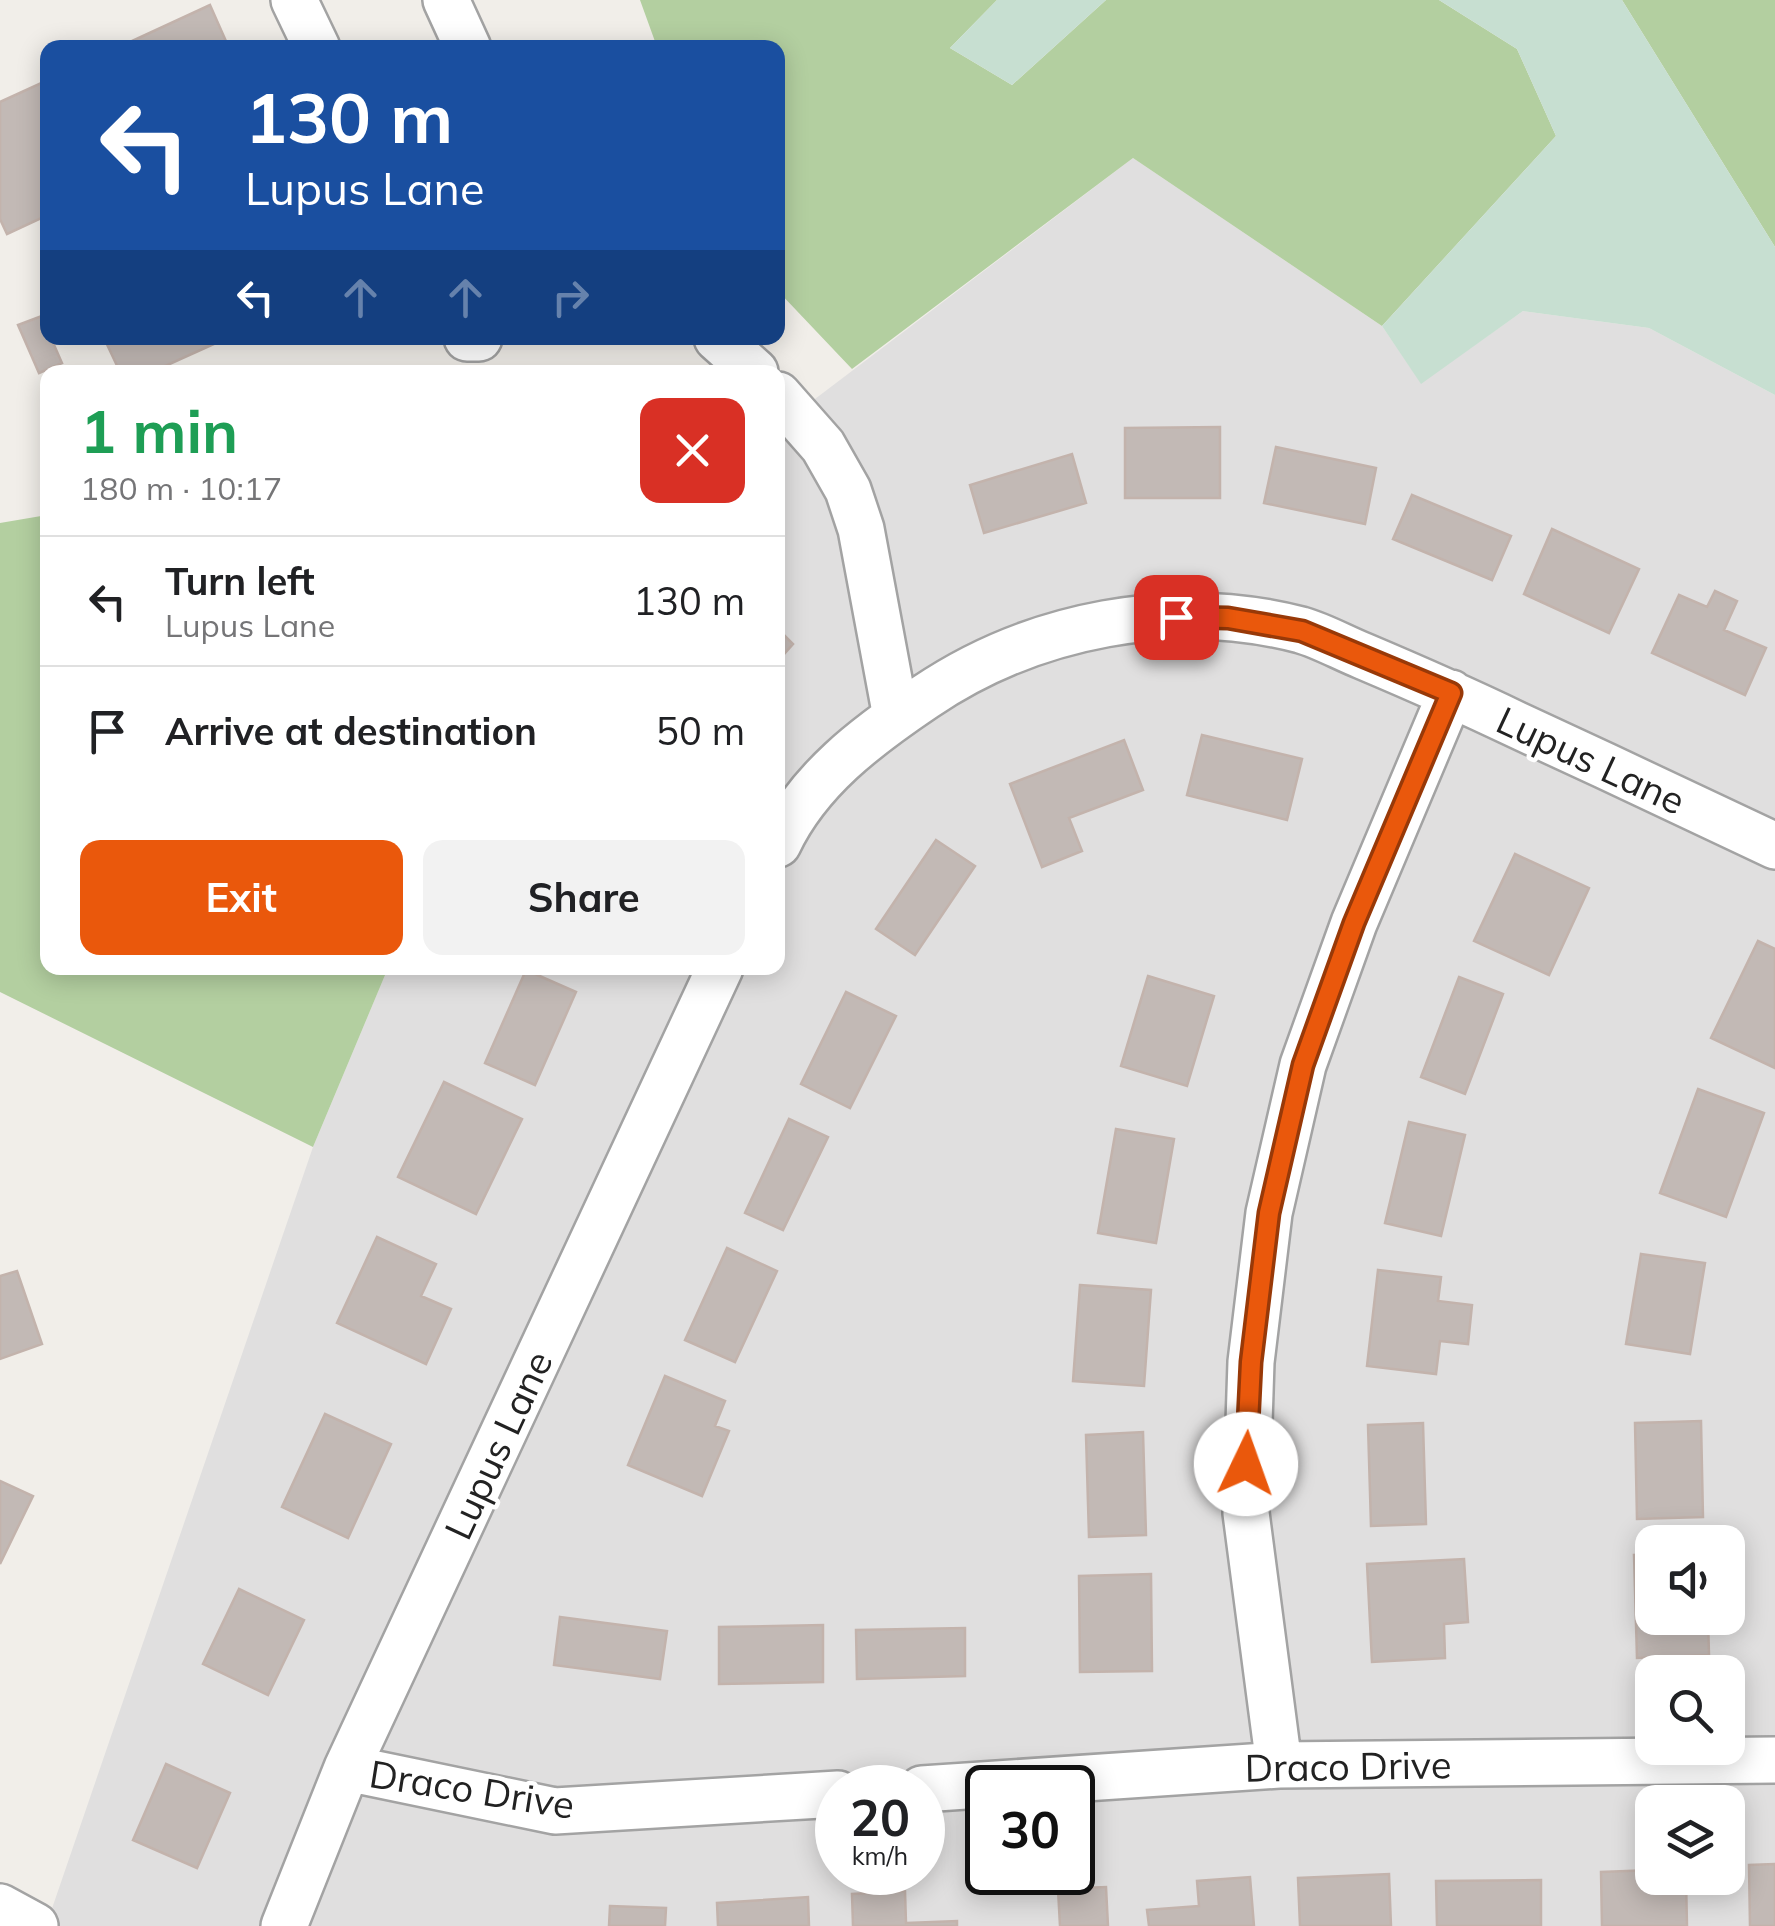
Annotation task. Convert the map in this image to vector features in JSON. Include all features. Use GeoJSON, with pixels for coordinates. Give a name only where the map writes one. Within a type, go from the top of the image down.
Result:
{"type":"FeatureCollection","features":[{"type":"Feature","properties":{"kind":"street"},"geometry":{"type":"LineString","coordinates":[[294,0],[313,40]]}},
{"type":"Feature","properties":{"kind":"street"},"geometry":{"type":"LineString","coordinates":[[446,0],[464,40]]}},
{"type":"Feature","properties":{"kind":"street"},"geometry":{"type":"LineString","coordinates":[[725,345],[747,365]]}},
{"type":"Feature","properties":{"kind":"street"},"geometry":{"type":"LineString","coordinates":[[785,403],[823,446],[848,490],[861,529],[896,716]]}},
{"type":"Feature","properties":{"kind":"street","name":"Lupus Lane"},"geometry":{"type":"LineString","coordinates":[[785,829],[819,783],[855,748],[896,716],[980,663],[1027,642],[1075,629],[1176,617],[1228,618],[1302,631],[1451,693],[1775,846]]}},
{"type":"Feature","properties":{"kind":"street"},"geometry":{"type":"LineString","coordinates":[[1279,1765],[1246,1513],[1251,1362],[1269,1213],[1308,1050],[1354,923],[1451,693]]}},
{"type":"Feature","properties":{"kind":"street","name":"Lupus Lane"},"geometry":{"type":"LineString","coordinates":[[284,1926],[347,1768],[717,975]]}},
{"type":"Feature","properties":{"kind":"street","name":"Draco Drive"},"geometry":{"type":"LineString","coordinates":[[945,1787],[1279,1765],[1775,1760]]}},
{"type":"Feature","properties":{"kind":"street","name":"Draco Drive"},"geometry":{"type":"LineString","coordinates":[[347,1768],[555,1810],[815,1795]]}},
{"type":"Feature","properties":{"kind":"street"},"geometry":{"type":"LineString","coordinates":[[0,1907],[36,1926]]}},
{"type":"Feature","properties":{"kind":"shaded area"},"geometry":{"type":"Polygon","coordinates":[[[1133,158],[1382,326],[1421,383],[1523,311],[1649,328],[1775,395],[1775,1926],[46,1926],[313,1147],[385,975],[785,975],[785,422],[1133,158]]]}},
{"type":"Feature","properties":{"kind":"green space"},"geometry":{"type":"Polygon","coordinates":[[[640,0],[997,0],[950,48],[1012,85],[1106,0],[1439,0],[1517,49],[1556,136],[1382,326],[1133,158],[852,369],[785,298],[785,40],[654,40],[640,0]]]}},
{"type":"Feature","properties":{"kind":"green space"},"geometry":{"type":"Polygon","coordinates":[[[997,0],[1106,0],[1012,85],[950,48],[997,0]]]}},
{"type":"Feature","properties":{"kind":"green space"},"geometry":{"type":"Polygon","coordinates":[[[1439,0],[1622,0],[1775,247],[1775,395],[1649,328],[1523,311],[1421,384],[1382,326],[1556,136],[1517,49],[1439,0]]]}},
{"type":"Feature","properties":{"kind":"green space"},"geometry":{"type":"Polygon","coordinates":[[[1622,0],[1775,0],[1775,247],[1622,0]]]}},
{"type":"Feature","properties":{"kind":"green space"},"geometry":{"type":"Polygon","coordinates":[[[40,516],[40,975],[385,975],[313,1147],[0,992],[0,523],[40,516]]]}},
{"type":"Feature","properties":{"kind":"building"},"geometry":{"type":"Polygon","coordinates":[[[210,5],[225,40],[134,40],[210,5]]]}},
{"type":"Feature","properties":{"kind":"building"},"geometry":{"type":"Polygon","coordinates":[[[40,84],[40,219],[7,234],[0,219],[0,102],[40,84]]]}},
{"type":"Feature","properties":{"kind":"building"},"geometry":{"type":"Polygon","coordinates":[[[40,317],[40,345],[54,345],[62,363],[40,365],[39,373],[18,325],[40,317]]]}},
{"type":"Feature","properties":{"kind":"building"},"geometry":{"type":"Polygon","coordinates":[[[107,345],[212,345],[167,365],[117,365],[107,345]]]}},
{"type":"Feature","properties":{"kind":"building"},"geometry":{"type":"Polygon","coordinates":[[[1220,427],[1220,498],[1125,498],[1125,428],[1220,427]]]}},
{"type":"Feature","properties":{"kind":"building"},"geometry":{"type":"Polygon","coordinates":[[[1276,447],[1376,468],[1365,524],[1264,503],[1276,447]]]}},
{"type":"Feature","properties":{"kind":"building"},"geometry":{"type":"Polygon","coordinates":[[[1072,454],[1086,503],[984,533],[970,485],[1072,454]]]}},
{"type":"Feature","properties":{"kind":"building"},"geometry":{"type":"Polygon","coordinates":[[[1412,495],[1511,536],[1492,580],[1393,539],[1412,495]]]}},
{"type":"Feature","properties":{"kind":"building"},"geometry":{"type":"Polygon","coordinates":[[[1552,529],[1639,569],[1609,633],[1524,594],[1552,529]]]}},
{"type":"Feature","properties":{"kind":"building"},"geometry":{"type":"Polygon","coordinates":[[[1715,591],[1737,601],[1724,630],[1766,648],[1745,695],[1652,653],[1679,595],[1707,607],[1715,591]]]}},
{"type":"Feature","properties":{"kind":"building"},"geometry":{"type":"Polygon","coordinates":[[[785,636],[793,644],[785,653],[785,636]]]}},
{"type":"Feature","properties":{"kind":"building"},"geometry":{"type":"Polygon","coordinates":[[[1202,735],[1302,759],[1287,820],[1187,795],[1202,735]]]}},
{"type":"Feature","properties":{"kind":"building"},"geometry":{"type":"Polygon","coordinates":[[[1124,740],[1143,790],[1069,818],[1082,851],[1042,867],[1010,784],[1124,740]]]}},
{"type":"Feature","properties":{"kind":"building"},"geometry":{"type":"Polygon","coordinates":[[[936,840],[975,866],[915,955],[876,929],[936,840]]]}},
{"type":"Feature","properties":{"kind":"building"},"geometry":{"type":"Polygon","coordinates":[[[1515,854],[1589,888],[1549,975],[1474,941],[1515,854]]]}},
{"type":"Feature","properties":{"kind":"building"},"geometry":{"type":"Polygon","coordinates":[[[1758,941],[1775,949],[1775,1068],[1711,1038],[1758,941]]]}},
{"type":"Feature","properties":{"kind":"building"},"geometry":{"type":"Polygon","coordinates":[[[524,975],[537,975],[576,992],[535,1085],[485,1063],[524,975]]]}},
{"type":"Feature","properties":{"kind":"building"},"geometry":{"type":"Polygon","coordinates":[[[1148,976],[1214,996],[1187,1086],[1121,1066],[1148,976]]]}},
{"type":"Feature","properties":{"kind":"building"},"geometry":{"type":"Polygon","coordinates":[[[1459,977],[1503,994],[1465,1094],[1421,1077],[1459,977]]]}},
{"type":"Feature","properties":{"kind":"building"},"geometry":{"type":"Polygon","coordinates":[[[846,992],[896,1016],[850,1108],[801,1084],[846,992]]]}},
{"type":"Feature","properties":{"kind":"building"},"geometry":{"type":"Polygon","coordinates":[[[444,1082],[522,1119],[476,1214],[398,1177],[444,1082]]]}},
{"type":"Feature","properties":{"kind":"building"},"geometry":{"type":"Polygon","coordinates":[[[1698,1089],[1764,1113],[1726,1217],[1660,1193],[1698,1089]]]}},
{"type":"Feature","properties":{"kind":"building"},"geometry":{"type":"Polygon","coordinates":[[[789,1119],[828,1137],[783,1230],[745,1213],[789,1119]]]}},
{"type":"Feature","properties":{"kind":"building"},"geometry":{"type":"Polygon","coordinates":[[[1409,1122],[1465,1135],[1441,1236],[1385,1223],[1409,1122]]]}},
{"type":"Feature","properties":{"kind":"building"},"geometry":{"type":"Polygon","coordinates":[[[1116,1129],[1174,1139],[1156,1243],[1098,1233],[1116,1129]]]}},
{"type":"Feature","properties":{"kind":"building"},"geometry":{"type":"Polygon","coordinates":[[[377,1237],[436,1264],[421,1296],[451,1309],[426,1364],[337,1323],[377,1237]]]}},
{"type":"Feature","properties":{"kind":"building"},"geometry":{"type":"Polygon","coordinates":[[[727,1248],[777,1271],[735,1362],[685,1340],[727,1248]]]}},
{"type":"Feature","properties":{"kind":"building"},"geometry":{"type":"Polygon","coordinates":[[[1641,1254],[1705,1263],[1690,1354],[1626,1344],[1641,1254]]]}},
{"type":"Feature","properties":{"kind":"building"},"geometry":{"type":"Polygon","coordinates":[[[1378,1270],[1441,1277],[1438,1301],[1472,1305],[1468,1344],[1440,1341],[1436,1374],[1367,1366],[1378,1270]]]}},
{"type":"Feature","properties":{"kind":"building"},"geometry":{"type":"Polygon","coordinates":[[[17,1271],[42,1344],[0,1359],[0,1276],[17,1271]]]}},
{"type":"Feature","properties":{"kind":"building"},"geometry":{"type":"Polygon","coordinates":[[[1080,1285],[1151,1290],[1144,1386],[1073,1381],[1080,1285]]]}},
{"type":"Feature","properties":{"kind":"building"},"geometry":{"type":"Polygon","coordinates":[[[665,1376],[725,1401],[715,1426],[729,1431],[702,1496],[628,1465],[665,1376]]]}},
{"type":"Feature","properties":{"kind":"building"},"geometry":{"type":"Polygon","coordinates":[[[325,1414],[391,1444],[348,1538],[282,1507],[325,1414]]]}},
{"type":"Feature","properties":{"kind":"building"},"geometry":{"type":"Polygon","coordinates":[[[1701,1421],[1703,1517],[1637,1519],[1635,1423],[1701,1421]]]}},
{"type":"Feature","properties":{"kind":"building"},"geometry":{"type":"Polygon","coordinates":[[[1423,1423],[1426,1524],[1371,1526],[1368,1425],[1423,1423]]]}},
{"type":"Feature","properties":{"kind":"building"},"geometry":{"type":"Polygon","coordinates":[[[1143,1432],[1146,1535],[1089,1537],[1086,1435],[1143,1432]]]}},
{"type":"Feature","properties":{"kind":"building"},"geometry":{"type":"Polygon","coordinates":[[[0,1481],[33,1496],[0,1564],[0,1481]]]}},
{"type":"Feature","properties":{"kind":"building"},"geometry":{"type":"Polygon","coordinates":[[[1464,1559],[1468,1622],[1444,1624],[1445,1658],[1372,1662],[1367,1564],[1464,1559]]]}},
{"type":"Feature","properties":{"kind":"building"},"geometry":{"type":"Polygon","coordinates":[[[1151,1574],[1152,1671],[1080,1672],[1079,1576],[1151,1574]]]}},
{"type":"Feature","properties":{"kind":"building"},"geometry":{"type":"Polygon","coordinates":[[[239,1589],[304,1620],[268,1695],[203,1664],[239,1589]]]}},
{"type":"Feature","properties":{"kind":"building"},"geometry":{"type":"Polygon","coordinates":[[[560,1617],[667,1631],[660,1679],[554,1665],[560,1617]]]}},
{"type":"Feature","properties":{"kind":"building"},"geometry":{"type":"Polygon","coordinates":[[[823,1625],[823,1682],[719,1684],[719,1627],[823,1625]]]}},
{"type":"Feature","properties":{"kind":"building"},"geometry":{"type":"Polygon","coordinates":[[[965,1628],[965,1676],[857,1679],[856,1630],[965,1628]]]}},
{"type":"Feature","properties":{"kind":"building"},"geometry":{"type":"Polygon","coordinates":[[[1636,1635],[1708,1635],[1709,1655],[1637,1655],[1636,1635]]]}},
{"type":"Feature","properties":{"kind":"building"},"geometry":{"type":"Polygon","coordinates":[[[166,1764],[230,1793],[197,1868],[133,1840],[166,1764]]]}},
{"type":"Feature","properties":{"kind":"building"},"geometry":{"type":"Polygon","coordinates":[[[1775,1864],[1775,1926],[1750,1926],[1749,1865],[1775,1864]]]}},
{"type":"Feature","properties":{"kind":"building"},"geometry":{"type":"Polygon","coordinates":[[[1635,1871],[1635,1895],[1686,1895],[1687,1926],[1602,1926],[1601,1872],[1635,1871]]]}},
{"type":"Feature","properties":{"kind":"building"},"geometry":{"type":"Polygon","coordinates":[[[1389,1874],[1391,1926],[1300,1926],[1298,1878],[1389,1874]]]}},
{"type":"Feature","properties":{"kind":"building"},"geometry":{"type":"Polygon","coordinates":[[[1250,1877],[1254,1926],[1149,1926],[1147,1910],[1199,1906],[1197,1881],[1250,1877]]]}},
{"type":"Feature","properties":{"kind":"building"},"geometry":{"type":"Polygon","coordinates":[[[1541,1880],[1541,1926],[1437,1926],[1436,1881],[1541,1880]]]}},
{"type":"Feature","properties":{"kind":"building"},"geometry":{"type":"Polygon","coordinates":[[[1095,1887],[1106,1887],[1108,1926],[1060,1926],[1058,1895],[1095,1895],[1095,1887]]]}},
{"type":"Feature","properties":{"kind":"building"},"geometry":{"type":"Polygon","coordinates":[[[852,1895],[905,1895],[906,1923],[957,1921],[957,1926],[853,1926],[852,1895]]]}},
{"type":"Feature","properties":{"kind":"building"},"geometry":{"type":"Polygon","coordinates":[[[808,1897],[809,1926],[718,1926],[717,1903],[808,1897]]]}},
{"type":"Feature","properties":{"kind":"building"},"geometry":{"type":"Polygon","coordinates":[[[610,1906],[666,1908],[665,1926],[609,1926],[610,1906]]]}},
{"type":"Feature","properties":{"kind":"route"},"geometry":{"type":"LineString","coordinates":[[1176,617],[1228,618],[1302,631],[1451,693],[1354,923],[1303,1065],[1269,1213],[1251,1362],[1246,1464]]}}]}
